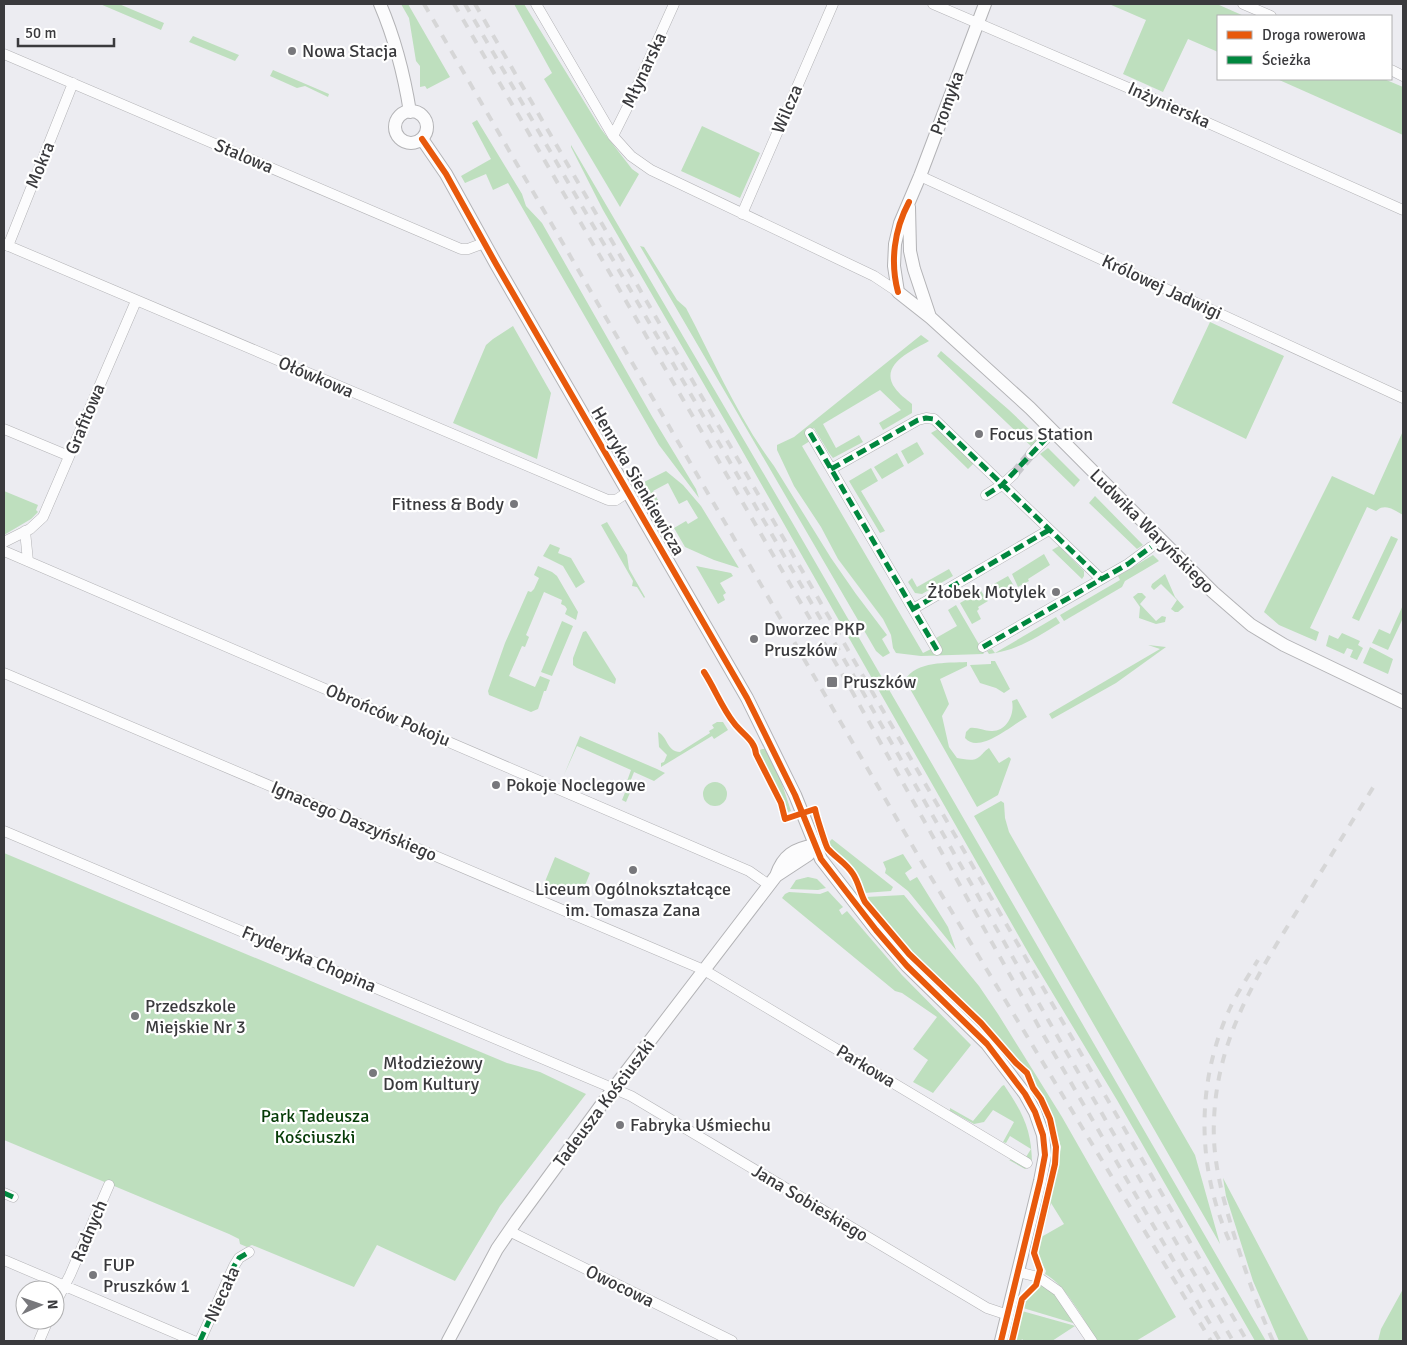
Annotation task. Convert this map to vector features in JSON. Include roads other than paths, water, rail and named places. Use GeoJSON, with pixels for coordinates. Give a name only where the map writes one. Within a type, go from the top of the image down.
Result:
{"type":"FeatureCollection","features":[{"type":"Feature","properties":{"kind":"street"},"geometry":{"type":"LineString","coordinates":[[380,4],[398,54],[406,85],[410,112]]}},
{"type":"Feature","properties":{"kind":"street"},"geometry":{"type":"LineString","coordinates":[[536,4],[613,136],[631,156],[651,170],[874,276],[931,318]]}},
{"type":"Feature","properties":{"kind":"street","name":"Młynarska"},"geometry":{"type":"LineString","coordinates":[[613,136],[674,4]]}},
{"type":"Feature","properties":{"kind":"street","name":"Wilcza"},"geometry":{"type":"LineString","coordinates":[[742,214],[833,4]]}},
{"type":"Feature","properties":{"kind":"street","name":"Inżynierska"},"geometry":{"type":"LineString","coordinates":[[933,4],[1072,62],[1403,210]]}},
{"type":"Feature","properties":{"kind":"street","name":"Promyka"},"geometry":{"type":"LineString","coordinates":[[898,292],[894,266],[895,244],[900,223],[920,176],[985,4]]}},
{"type":"Feature","properties":{"kind":"street"},"geometry":{"type":"LineString","coordinates":[[1243,4],[1269,15]]}},
{"type":"Feature","properties":{"kind":"street","name":"Stalowa"},"geometry":{"type":"LineString","coordinates":[[4,54],[461,249],[470,249],[484,243]]}},
{"type":"Feature","properties":{"kind":"street","name":"Mokra"},"geometry":{"type":"LineString","coordinates":[[6,245],[72,84]]}},
{"type":"Feature","properties":{"kind":"street"},"geometry":{"type":"LineString","coordinates":[[405,113],[420,114],[427,124],[427,130],[422,139],[412,143],[402,140],[396,131],[397,120],[405,113]]}},
{"type":"Feature","properties":{"kind":"street","name":"Henryka Sienkiewicza"},"geometry":{"type":"LineString","coordinates":[[422,139],[446,174],[747,698],[795,795],[821,859],[876,930],[908,966],[987,1044],[1025,1094],[1035,1112],[1042,1135],[1044,1155],[1040,1181],[1001,1341]]}},
{"type":"Feature","properties":{"kind":"street","name":"Królowej Jadwigi"},"geometry":{"type":"LineString","coordinates":[[920,176],[1403,398]]}},
{"type":"Feature","properties":{"kind":"street","name":"Promyka"},"geometry":{"type":"LineString","coordinates":[[909,202],[910,251],[914,269],[931,318]]}},
{"type":"Feature","properties":{"kind":"street","name":"Ołówkowa"},"geometry":{"type":"LineString","coordinates":[[6,245],[608,500],[616,500],[628,492]]}},
{"type":"Feature","properties":{"kind":"street","name":"Grafitowa"},"geometry":{"type":"LineString","coordinates":[[4,542],[37,524],[43,517],[136,300]]}},
{"type":"Feature","properties":{"kind":"street","name":"Ludwika Waryńskiego"},"geometry":{"type":"LineString","coordinates":[[931,318],[1030,408],[1213,592],[1251,625],[1284,645],[1403,702]]}},
{"type":"Feature","properties":{"kind":"street"},"geometry":{"type":"LineString","coordinates":[[831,469],[918,420],[934,419],[1101,579]]}},
{"type":"Feature","properties":{"kind":"street"},"geometry":{"type":"LineString","coordinates":[[4,429],[69,456]]}},
{"type":"Feature","properties":{"kind":"street"},"geometry":{"type":"LineString","coordinates":[[1032,454],[1053,431]]}},
{"type":"Feature","properties":{"kind":"street"},"geometry":{"type":"LineString","coordinates":[[810,433],[937,650]]}},
{"type":"Feature","properties":{"kind":"street"},"geometry":{"type":"LineString","coordinates":[[986,495],[1002,485],[1014,474]]}},
{"type":"Feature","properties":{"kind":"street"},"geometry":{"type":"LineString","coordinates":[[913,609],[1049,530]]}},
{"type":"Feature","properties":{"kind":"street"},"geometry":{"type":"LineString","coordinates":[[25,531],[28,561]]}},
{"type":"Feature","properties":{"kind":"street"},"geometry":{"type":"LineString","coordinates":[[983,647],[1128,564],[1151,547]]}},
{"type":"Feature","properties":{"kind":"street","name":"Obrońców Pokoju"},"geometry":{"type":"LineString","coordinates":[[4,551],[772,880]]}},
{"type":"Feature","properties":{"kind":"street","name":"Ignacego Daszyńskiego"},"geometry":{"type":"LineString","coordinates":[[4,672],[704,970]]}},
{"type":"Feature","properties":{"kind":"street","name":"Fryderyka Chopina"},"geometry":{"type":"LineString","coordinates":[[4,831],[613,1089]]}},
{"type":"Feature","properties":{"kind":"street","name":"Tadeusza Kościuszki"},"geometry":{"type":"LineString","coordinates":[[448,1341],[493,1256],[509,1231],[613,1089],[772,880],[779,866],[789,854],[800,848],[815,845]]}},
{"type":"Feature","properties":{"kind":"street","name":"Parkowa"},"geometry":{"type":"LineString","coordinates":[[704,970],[1027,1163]]}},
{"type":"Feature","properties":{"kind":"street","name":"Jana Sobieskiego"},"geometry":{"type":"LineString","coordinates":[[613,1089],[631,1096],[987,1308],[1008,1315]]}},
{"type":"Feature","properties":{"kind":"street","name":"Radnych"},"geometry":{"type":"LineString","coordinates":[[65,1286],[109,1184]]}},
{"type":"Feature","properties":{"kind":"street","name":"Owocowa"},"geometry":{"type":"LineString","coordinates":[[509,1231],[732,1341]]}},
{"type":"Feature","properties":{"kind":"street","name":"Niecała"},"geometry":{"type":"LineString","coordinates":[[200,1341],[234,1266],[239,1258],[249,1252]]}},
{"type":"Feature","properties":{"kind":"street"},"geometry":{"type":"LineString","coordinates":[[4,1260],[51,1280]]}},
{"type":"Feature","properties":{"kind":"street"},"geometry":{"type":"LineString","coordinates":[[1018,1272],[1038,1277],[1058,1291],[1092,1341]]}},
{"type":"Feature","properties":{"kind":"street"},"geometry":{"type":"LineString","coordinates":[[65,1286],[194,1341]]}},
{"type":"Feature","properties":{"kind":"tunnel"},"geometry":{"type":"LineString","coordinates":[[1014,474],[1031,454]]}},
{"type":"Feature","properties":{"kind":"railway"},"geometry":{"type":"LineString","coordinates":[[424,4],[923,864],[1211,1341]]}},
{"type":"Feature","properties":{"kind":"railway"},"geometry":{"type":"LineString","coordinates":[[454,4],[849,686],[1044,1036],[1220,1341]]}},
{"type":"Feature","properties":{"kind":"railway"},"geometry":{"type":"LineString","coordinates":[[465,4],[856,680],[1055,1032],[1233,1341]]}},
{"type":"Feature","properties":{"kind":"railway"},"geometry":{"type":"LineString","coordinates":[[475,4],[1247,1341]]}},
{"type":"Feature","properties":{"kind":"railway"},"geometry":{"type":"LineString","coordinates":[[1273,1341],[1243,1264],[1219,1180],[1214,1135],[1217,1090],[1231,1035],[1254,983],[1374,786]]}},
{"type":"Feature","properties":{"kind":"railway"},"geometry":{"type":"LineString","coordinates":[[1229,1240],[1210,1182],[1204,1123],[1206,1093],[1211,1063],[1220,1034],[1234,1000],[1258,960]]}},
{"type":"Feature","properties":{"kind":"place","name":"Nowa Stacja"},"geometry":{"type":"Point","coordinates":[292,51]}},
{"type":"Feature","properties":{"kind":"place","name":"Focus Station"},"geometry":{"type":"Point","coordinates":[979,434]}},
{"type":"Feature","properties":{"kind":"place","name":"Fitness & Body"},"geometry":{"type":"Point","coordinates":[514,504]}},
{"type":"Feature","properties":{"kind":"place","name":"Żłobek Motylek"},"geometry":{"type":"Point","coordinates":[1056,592]}},
{"type":"Feature","properties":{"kind":"place","name":"Dworzec PKP Pruszków"},"geometry":{"type":"Point","coordinates":[754,639]}},
{"type":"Feature","properties":{"kind":"place","name":"Pruszków"},"geometry":{"type":"Point","coordinates":[832,682]}},
{"type":"Feature","properties":{"kind":"place","name":"Pokoje Noclegowe"},"geometry":{"type":"Point","coordinates":[496,785]}},
{"type":"Feature","properties":{"kind":"place","name":"Liceum Ogólnokształcące im. Tomasza Zana"},"geometry":{"type":"Point","coordinates":[633,870]}},
{"type":"Feature","properties":{"kind":"place","name":"Przedszkole Miejskie Nr 3"},"geometry":{"type":"Point","coordinates":[135,1016]}},
{"type":"Feature","properties":{"kind":"place","name":"Młodzieżowy Dom Kultury"},"geometry":{"type":"Point","coordinates":[373,1073]}},
{"type":"Feature","properties":{"kind":"place","name":"Fabryka Uśmiechu"},"geometry":{"type":"Point","coordinates":[620,1125]}},
{"type":"Feature","properties":{"kind":"place","name":"FUP Pruszków 1"},"geometry":{"type":"Point","coordinates":[93,1275]}},
{"type":"Feature","properties":{"kind":"park label","name":"Park Tadeusza Kościuszki"},"geometry":{"type":"Point","coordinates":[315,1126]}}]}
